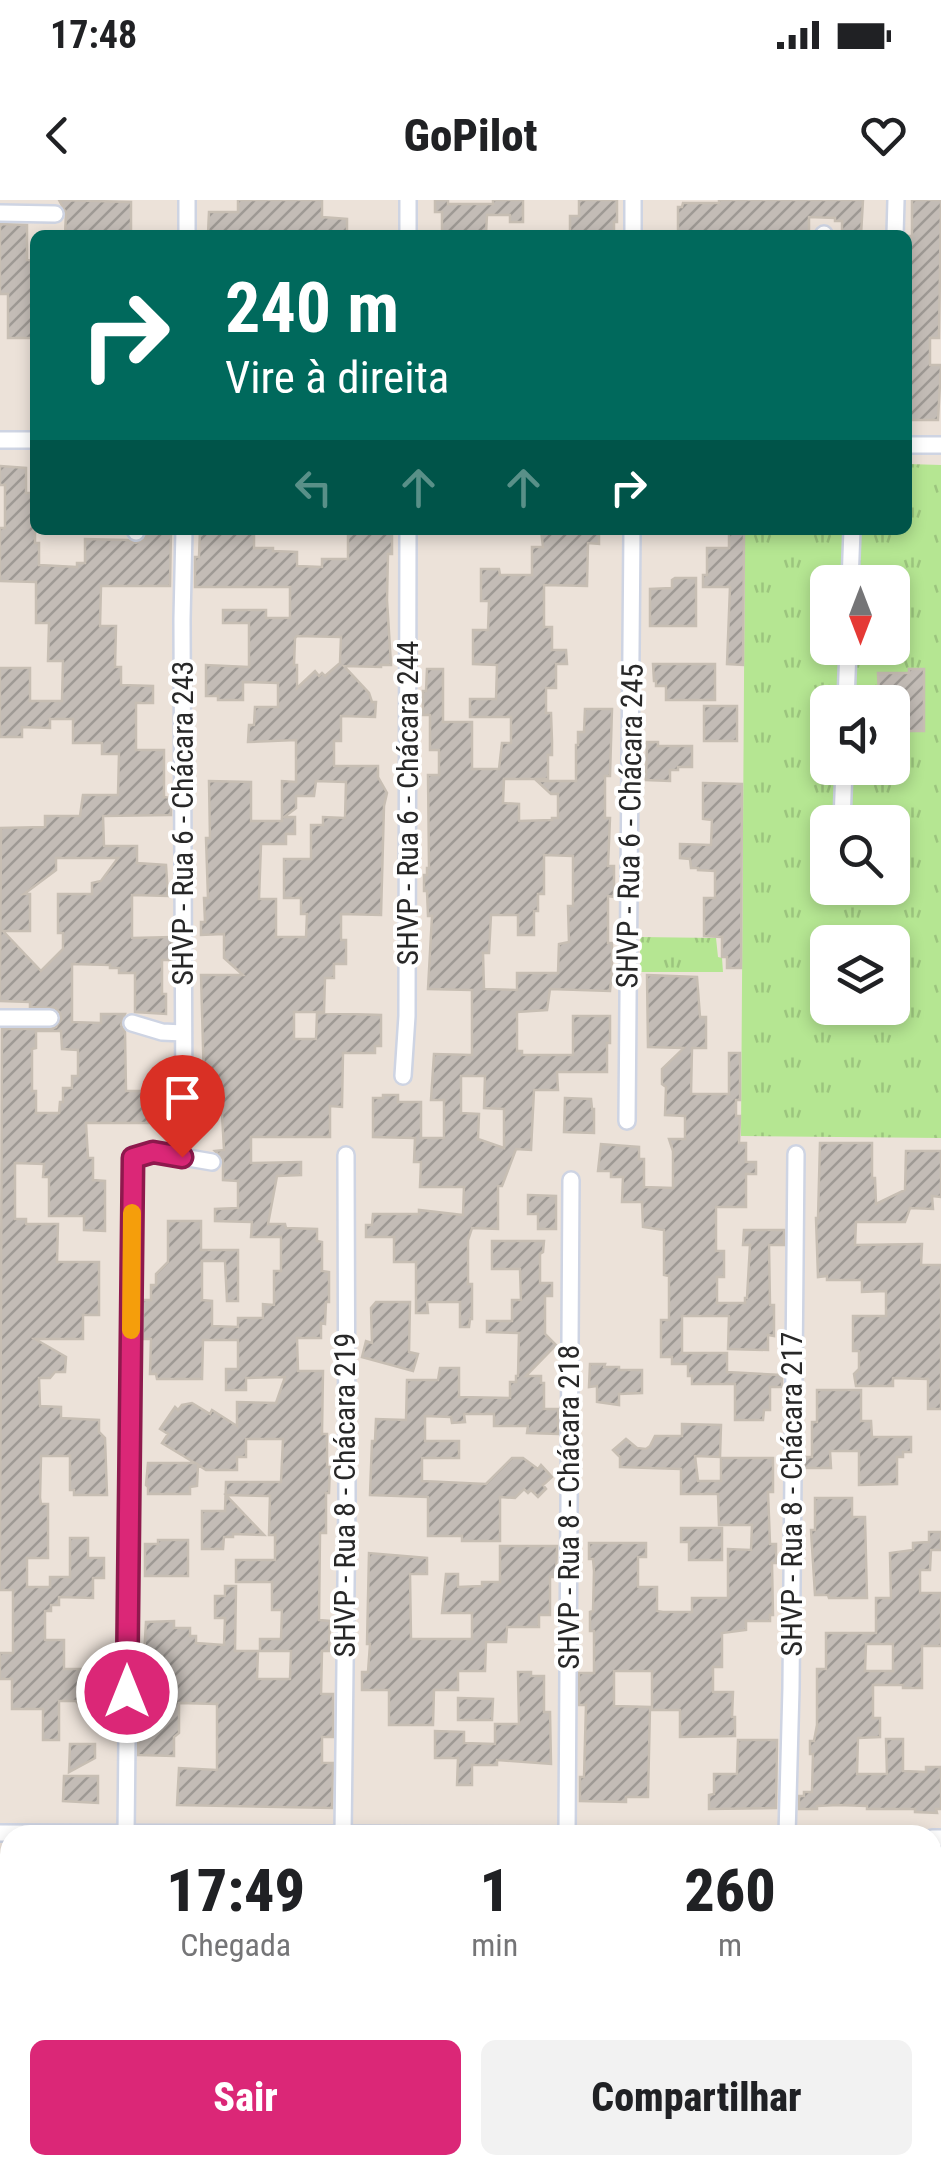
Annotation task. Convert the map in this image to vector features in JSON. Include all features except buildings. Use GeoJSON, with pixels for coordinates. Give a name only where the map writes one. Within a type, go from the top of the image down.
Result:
{"type":"FeatureCollection","features":[{"type":"Feature","properties":{"kind":"street"},"geometry":{"type":"LineString","coordinates":[[187,200],[187,230]]}},
{"type":"Feature","properties":{"kind":"street"},"geometry":{"type":"LineString","coordinates":[[408,200],[408,230]]}},
{"type":"Feature","properties":{"kind":"street"},"geometry":{"type":"LineString","coordinates":[[633,200],[633,230]]}},
{"type":"Feature","properties":{"kind":"street"},"geometry":{"type":"LineString","coordinates":[[894,230],[896,200]]}},
{"type":"Feature","properties":{"kind":"street"},"geometry":{"type":"LineString","coordinates":[[0,213],[56,214]]}},
{"type":"Feature","properties":{"kind":"street"},"geometry":{"type":"LineString","coordinates":[[0,440],[30,440]]}},
{"type":"Feature","properties":{"kind":"street"},"geometry":{"type":"LineString","coordinates":[[912,445],[941,446]]}},
{"type":"Feature","properties":{"kind":"street","name":"SHVP - Rua 6 - Chácara 243"},"geometry":{"type":"LineString","coordinates":[[184,535],[184,1116]]}},
{"type":"Feature","properties":{"kind":"street","name":"SHVP - Rua 6 - Chácara 244"},"geometry":{"type":"LineString","coordinates":[[403,1076],[407,1016],[408,535]]}},
{"type":"Feature","properties":{"kind":"street","name":"SHVP - Rua 6 - Chácara 245"},"geometry":{"type":"LineString","coordinates":[[626,1121],[632,535]]}},
{"type":"Feature","properties":{"kind":"street"},"geometry":{"type":"LineString","coordinates":[[851,565],[852,535]]}},
{"type":"Feature","properties":{"kind":"street"},"geometry":{"type":"LineString","coordinates":[[0,1018],[50,1018]]}},
{"type":"Feature","properties":{"kind":"street"},"geometry":{"type":"LineString","coordinates":[[132,1023],[162,1032],[183,1033]]}},
{"type":"Feature","properties":{"kind":"street"},"geometry":{"type":"LineString","coordinates":[[126,1825],[133,1157],[153,1152],[212,1162]]}},
{"type":"Feature","properties":{"kind":"street","name":"SHVP - Rua 8 - Chácara 217"},"geometry":{"type":"LineString","coordinates":[[787,1825],[796,1154]]}},
{"type":"Feature","properties":{"kind":"street","name":"SHVP - Rua 8 - Chácara 219"},"geometry":{"type":"LineString","coordinates":[[343,1825],[348,1498],[346,1156]]}},
{"type":"Feature","properties":{"kind":"street","name":"SHVP - Rua 8 - Chácara 218"},"geometry":{"type":"LineString","coordinates":[[567,1825],[571,1180]]}},
{"type":"Feature","properties":{"kind":"green space"},"geometry":{"type":"Polygon","coordinates":[[[912,464],[941,465],[941,1138],[741,1136],[745,535],[912,535],[912,464]]]}},
{"type":"Feature","properties":{"kind":"green space"},"geometry":{"type":"Polygon","coordinates":[[[640,937],[716,938],[723,972],[640,972],[640,937]]]}},
{"type":"Feature","properties":{"kind":"slow traffic"},"geometry":{"type":"LineString","coordinates":[[131,1330],[132,1213]]}},
{"type":"Feature","properties":{"kind":"route"},"geometry":{"type":"LineString","coordinates":[[127,1692],[133,1158],[153,1152],[182,1157]]}}]}
